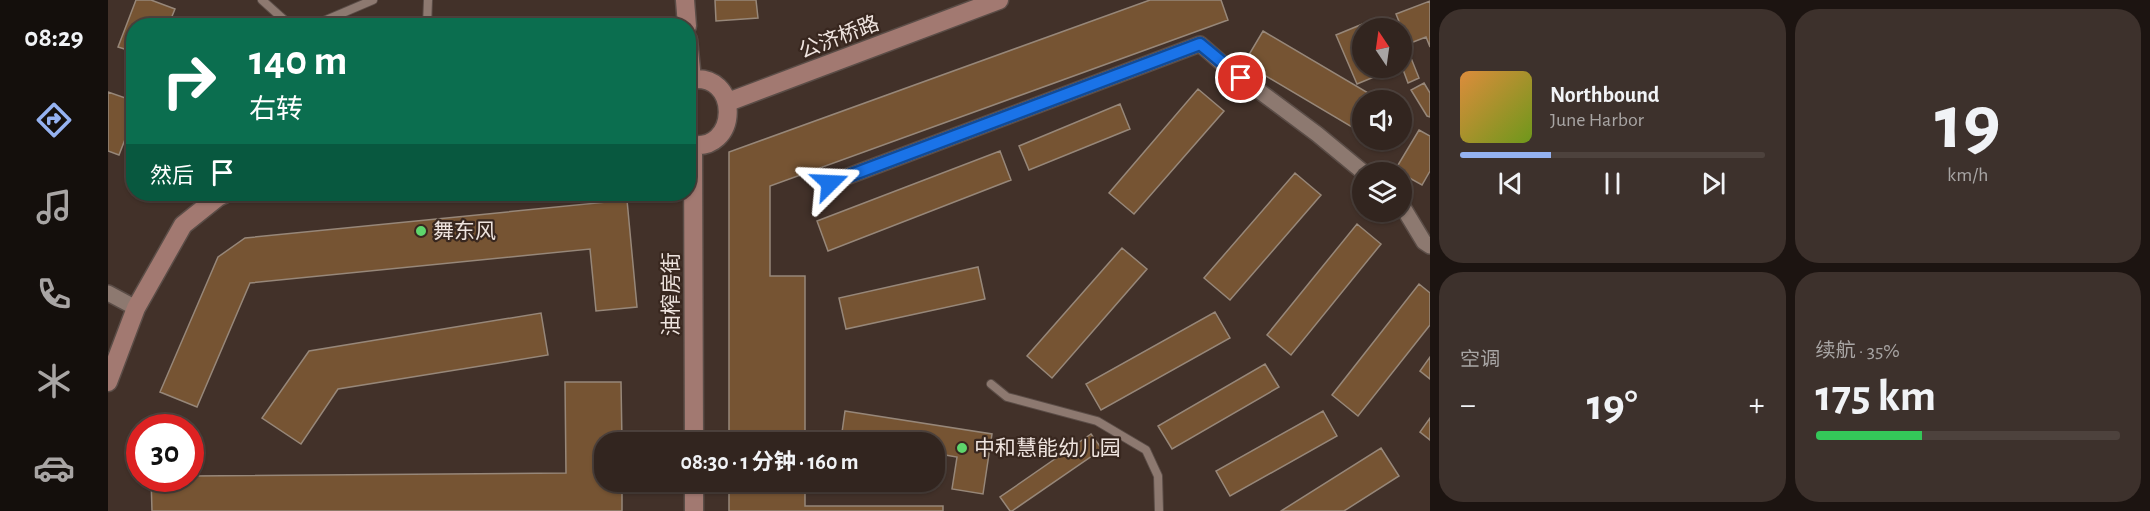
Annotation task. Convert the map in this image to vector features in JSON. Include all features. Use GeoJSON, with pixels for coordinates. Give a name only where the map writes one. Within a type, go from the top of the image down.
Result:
{"type":"FeatureCollection","features":[{"type":"Feature","properties":{"kind":"main road"},"geometry":{"type":"LineString","coordinates":[[685,0],[686,18]]}},
{"type":"Feature","properties":{"kind":"main road","name":"公济桥路"},"geometry":{"type":"LineString","coordinates":[[728,102],[999,0]]}},
{"type":"Feature","properties":{"kind":"main road"},"geometry":{"type":"LineString","coordinates":[[696,80],[714,84],[723,92],[728,102],[729,114],[727,125],[721,134],[713,140],[696,145]]}},
{"type":"Feature","properties":{"kind":"main road"},"geometry":{"type":"LineString","coordinates":[[108,382],[136,308],[183,225],[212,201]]}},
{"type":"Feature","properties":{"kind":"main road","name":"油榨房街"},"geometry":{"type":"LineString","coordinates":[[692,201],[694,432]]}},
{"type":"Feature","properties":{"kind":"main road"},"geometry":{"type":"LineString","coordinates":[[694,492],[694,511]]}},
{"type":"Feature","properties":{"kind":"street"},"geometry":{"type":"LineString","coordinates":[[830,183],[1200,44],[1222,64],[1317,134],[1352,163]]}},
{"type":"Feature","properties":{"kind":"street"},"geometry":{"type":"LineString","coordinates":[[1412,222],[1424,242],[1430,246]]}},
{"type":"Feature","properties":{"kind":"street"},"geometry":{"type":"LineString","coordinates":[[108,293],[136,308]]}},
{"type":"Feature","properties":{"kind":"lane"},"geometry":{"type":"LineString","coordinates":[[262,0],[282,18]]}},
{"type":"Feature","properties":{"kind":"lane"},"geometry":{"type":"LineString","coordinates":[[331,18],[373,0]]}},
{"type":"Feature","properties":{"kind":"lane"},"geometry":{"type":"LineString","coordinates":[[427,18],[428,0]]}},
{"type":"Feature","properties":{"kind":"lane"},"geometry":{"type":"LineString","coordinates":[[991,384],[1007,397],[1097,421],[1146,450],[1158,476],[1159,511]]}},
{"type":"Feature","properties":{"kind":"building"},"geometry":{"type":"Polygon","coordinates":[[[136,0],[151,0],[175,9],[171,18],[129,18],[136,0]]]}},
{"type":"Feature","properties":{"kind":"building"},"geometry":{"type":"Polygon","coordinates":[[[715,0],[756,0],[758,18],[716,21],[715,0]]]}},
{"type":"Feature","properties":{"kind":"building"},"geometry":{"type":"Polygon","coordinates":[[[1150,0],[1221,0],[1228,20],[770,186],[770,276],[805,276],[805,432],[729,432],[729,152],[1150,0]]]}},
{"type":"Feature","properties":{"kind":"building"},"geometry":{"type":"Polygon","coordinates":[[[1430,1],[1430,47],[1426,37],[1412,42],[1412,18],[1398,18],[1396,14],[1430,1]]]}},
{"type":"Feature","properties":{"kind":"building"},"geometry":{"type":"Polygon","coordinates":[[[126,26],[126,50],[118,47],[126,26]]]}},
{"type":"Feature","properties":{"kind":"building"},"geometry":{"type":"Polygon","coordinates":[[[1352,28],[1352,72],[1336,35],[1352,28]]]}},
{"type":"Feature","properties":{"kind":"building"},"geometry":{"type":"Polygon","coordinates":[[[1263,31],[1363,90],[1352,90],[1352,127],[1244,63],[1263,31]]]}},
{"type":"Feature","properties":{"kind":"building"},"geometry":{"type":"Polygon","coordinates":[[[1412,60],[1419,78],[1408,83],[1406,78],[1412,78],[1412,60]]]}},
{"type":"Feature","properties":{"kind":"building"},"geometry":{"type":"Polygon","coordinates":[[[1354,78],[1372,78],[1357,84],[1354,78]]]}},
{"type":"Feature","properties":{"kind":"building"},"geometry":{"type":"Polygon","coordinates":[[[1424,83],[1430,93],[1430,117],[1427,116],[1411,90],[1424,83]]]}},
{"type":"Feature","properties":{"kind":"building"},"geometry":{"type":"Polygon","coordinates":[[[1198,89],[1224,111],[1134,214],[1109,193],[1198,89]]]}},
{"type":"Feature","properties":{"kind":"building"},"geometry":{"type":"Polygon","coordinates":[[[108,92],[126,98],[126,137],[119,155],[108,151],[108,92]]]}},
{"type":"Feature","properties":{"kind":"building"},"geometry":{"type":"Polygon","coordinates":[[[1120,104],[1130,129],[1029,170],[1019,146],[1120,104]]]}},
{"type":"Feature","properties":{"kind":"building"},"geometry":{"type":"Polygon","coordinates":[[[1419,130],[1430,136],[1430,171],[1422,185],[1412,179],[1412,162],[1400,162],[1407,150],[1412,150],[1412,142],[1419,130]]]}},
{"type":"Feature","properties":{"kind":"building"},"geometry":{"type":"Polygon","coordinates":[[[1000,151],[1011,180],[828,251],[817,221],[1000,151]]]}},
{"type":"Feature","properties":{"kind":"building"},"geometry":{"type":"Polygon","coordinates":[[[1295,173],[1321,195],[1230,300],[1204,278],[1295,173]]]}},
{"type":"Feature","properties":{"kind":"building"},"geometry":{"type":"Polygon","coordinates":[[[627,201],[637,307],[596,311],[590,249],[250,283],[197,407],[160,392],[218,257],[245,238],[627,201]]]}},
{"type":"Feature","properties":{"kind":"building"},"geometry":{"type":"Polygon","coordinates":[[[1357,224],[1381,244],[1291,355],[1267,335],[1357,224]]]}},
{"type":"Feature","properties":{"kind":"building"},"geometry":{"type":"Polygon","coordinates":[[[1122,248],[1147,269],[1052,378],[1027,356],[1122,248]]]}},
{"type":"Feature","properties":{"kind":"building"},"geometry":{"type":"Polygon","coordinates":[[[978,267],[985,299],[846,329],[839,298],[978,267]]]}},
{"type":"Feature","properties":{"kind":"building"},"geometry":{"type":"Polygon","coordinates":[[[1419,284],[1430,293],[1430,325],[1358,416],[1332,395],[1419,284]]]}},
{"type":"Feature","properties":{"kind":"building"},"geometry":{"type":"Polygon","coordinates":[[[1215,312],[1230,338],[1101,410],[1086,384],[1215,312]]]}},
{"type":"Feature","properties":{"kind":"building"},"geometry":{"type":"Polygon","coordinates":[[[541,313],[548,355],[338,389],[301,444],[262,418],[309,351],[541,313]]]}},
{"type":"Feature","properties":{"kind":"building"},"geometry":{"type":"Polygon","coordinates":[[[1430,357],[1430,379],[1420,371],[1430,357]]]}},
{"type":"Feature","properties":{"kind":"building"},"geometry":{"type":"Polygon","coordinates":[[[1265,364],[1279,387],[1172,449],[1158,426],[1265,364]]]}},
{"type":"Feature","properties":{"kind":"building"},"geometry":{"type":"Polygon","coordinates":[[[565,382],[621,382],[622,432],[594,432],[594,492],[622,492],[622,511],[152,511],[151,492],[204,492],[204,476],[566,473],[565,382]]]}},
{"type":"Feature","properties":{"kind":"building","name":"中和慧能幼儿园"},"geometry":{"type":"Polygon","coordinates":[[[845,411],[992,434],[983,494],[952,489],[957,457],[945,455],[945,432],[842,432],[845,411]]]}},
{"type":"Feature","properties":{"kind":"building"},"geometry":{"type":"Polygon","coordinates":[[[1323,411],[1337,436],[1230,496],[1216,471],[1323,411]]]}},
{"type":"Feature","properties":{"kind":"building"},"geometry":{"type":"Polygon","coordinates":[[[1430,418],[1430,440],[1420,432],[1430,418]]]}},
{"type":"Feature","properties":{"kind":"building"},"geometry":{"type":"Polygon","coordinates":[[[1091,434],[1102,449],[1010,511],[1000,497],[1091,434]]]}},
{"type":"Feature","properties":{"kind":"building"},"geometry":{"type":"Polygon","coordinates":[[[1381,448],[1399,476],[1344,511],[1281,511],[1381,448]]]}},
{"type":"Feature","properties":{"kind":"building"},"geometry":{"type":"Polygon","coordinates":[[[729,492],[805,492],[805,506],[943,506],[943,511],[729,511],[729,492]]]}},
{"type":"Feature","properties":{"kind":"place","name":"舞东风"},"geometry":{"type":"Point","coordinates":[421,231]}},
{"type":"Feature","properties":{"kind":"place","name":"中和慧能幼儿园"},"geometry":{"type":"Point","coordinates":[962,448]}},
{"type":"Feature","properties":{"kind":"route"},"geometry":{"type":"LineString","coordinates":[[830,183],[1200,44],[1241,78]]}}]}
